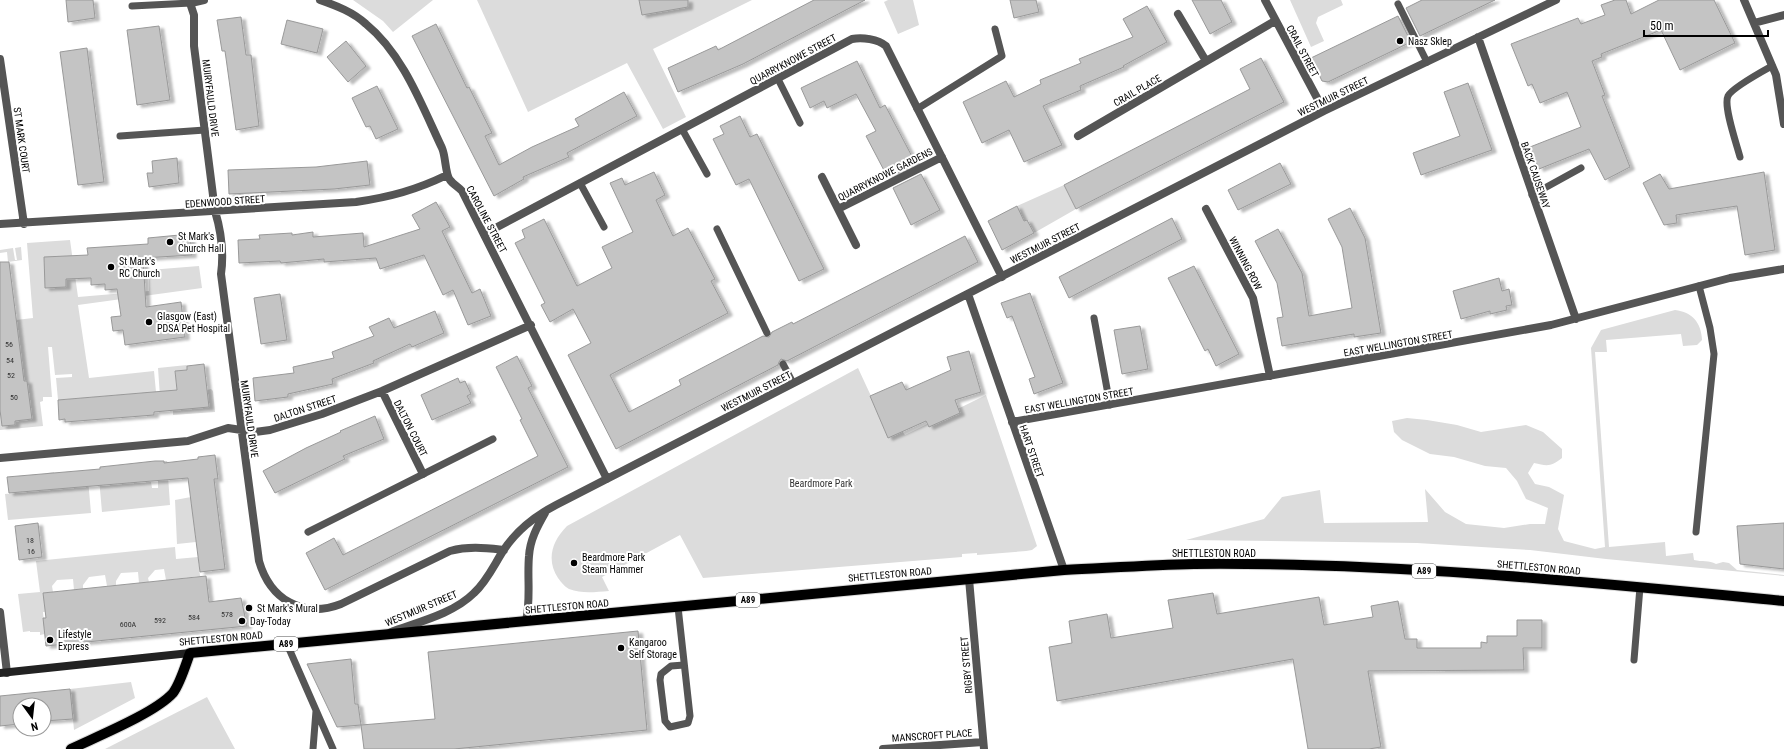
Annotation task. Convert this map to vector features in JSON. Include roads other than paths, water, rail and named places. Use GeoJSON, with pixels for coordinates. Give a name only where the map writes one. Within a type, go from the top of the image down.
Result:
{"type":"FeatureCollection","features":[{"type":"Feature","properties":{"kind":"main road","name":"SHETTLESTON ROAD"},"geometry":{"type":"LineString","coordinates":[[190,653],[1064,570],[1193,564],[1340,566],[1488,575],[1640,587],[1784,601]]}},
{"type":"Feature","properties":{"kind":"main road"},"geometry":{"type":"LineString","coordinates":[[72,749],[146,712],[168,698],[175,691],[190,653]]}},
{"type":"Feature","properties":{"kind":"street"},"geometry":{"type":"LineString","coordinates":[[190,1],[204,0]]}},
{"type":"Feature","properties":{"kind":"street"},"geometry":{"type":"LineString","coordinates":[[320,0],[340,7],[366,23],[379,35],[389,48],[400,64],[446,156],[447,175]]}},
{"type":"Feature","properties":{"kind":"street","name":"CRAIL STREET"},"geometry":{"type":"LineString","coordinates":[[1265,0],[1324,111]]}},
{"type":"Feature","properties":{"kind":"street","name":"WESTMUIR STREET"},"geometry":{"type":"LineString","coordinates":[[383,635],[421,621],[463,602],[482,584],[504,550],[524,526],[546,510],[1324,111],[1556,0]]}},
{"type":"Feature","properties":{"kind":"street"},"geometry":{"type":"LineString","coordinates":[[1744,0],[1776,75],[1784,124]]}},
{"type":"Feature","properties":{"kind":"street","name":"MUIRYFAULD DRIVE"},"geometry":{"type":"LineString","coordinates":[[190,1],[194,15],[194,46],[215,211],[220,232],[222,264],[221,274],[259,561],[263,575],[271,587],[290,603],[310,609],[329,608],[450,551],[464,547],[504,550]]}},
{"type":"Feature","properties":{"kind":"street"},"geometry":{"type":"LineString","coordinates":[[1178,14],[1206,60]]}},
{"type":"Feature","properties":{"kind":"street"},"geometry":{"type":"LineString","coordinates":[[1754,23],[1784,14]]}},
{"type":"Feature","properties":{"kind":"street","name":"CRAIL PLACE"},"geometry":{"type":"LineString","coordinates":[[1078,136],[1275,21]]}},
{"type":"Feature","properties":{"kind":"street","name":"BACK CAUSEWAY"},"geometry":{"type":"LineString","coordinates":[[1478,37],[1576,319]]}},
{"type":"Feature","properties":{"kind":"street","name":"QUARRYKNOWE STREET"},"geometry":{"type":"LineString","coordinates":[[484,234],[852,39],[858,38],[875,41],[886,46],[1002,277]]}},
{"type":"Feature","properties":{"kind":"street","name":"ST MARK COURT"},"geometry":{"type":"LineString","coordinates":[[0,59],[24,224]]}},
{"type":"Feature","properties":{"kind":"street","name":"QUARRYKNOWE GARDENS"},"geometry":{"type":"LineString","coordinates":[[838,209],[942,157]]}},
{"type":"Feature","properties":{"kind":"street","name":"EDENWOOD STREET"},"geometry":{"type":"LineString","coordinates":[[0,224],[24,224],[356,202],[384,198],[410,191],[447,175]]}},
{"type":"Feature","properties":{"kind":"street","name":"CAROLINE STREET"},"geometry":{"type":"LineString","coordinates":[[447,175],[450,180],[462,190],[607,479]]}},
{"type":"Feature","properties":{"kind":"street","name":"QUARRYKNOWE GARDENS"},"geometry":{"type":"LineString","coordinates":[[822,177],[856,245]]}},
{"type":"Feature","properties":{"kind":"street","name":"WINNING ROW"},"geometry":{"type":"LineString","coordinates":[[1206,209],[1253,298],[1270,376]]}},
{"type":"Feature","properties":{"kind":"street","name":"EAST WELLINGTON STREET"},"geometry":{"type":"LineString","coordinates":[[1012,422],[1551,325],[1746,274],[1784,269]]}},
{"type":"Feature","properties":{"kind":"street","name":"HART STREET"},"geometry":{"type":"LineString","coordinates":[[968,294],[1064,570]]}},
{"type":"Feature","properties":{"kind":"street","name":"DALTON STREET"},"geometry":{"type":"LineString","coordinates":[[0,458],[188,441],[202,438],[222,429],[242,429],[255,432],[270,430],[322,414],[382,391],[531,325]]}},
{"type":"Feature","properties":{"kind":"street","name":"DALTON COURT"},"geometry":{"type":"LineString","coordinates":[[382,391],[423,474]]}},
{"type":"Feature","properties":{"kind":"street"},"geometry":{"type":"LineString","coordinates":[[526,621],[529,609],[530,550],[535,531],[546,510]]}},
{"type":"Feature","properties":{"kind":"street","name":"RIGBY STREET"},"geometry":{"type":"LineString","coordinates":[[969,579],[983,745]]}},
{"type":"Feature","properties":{"kind":"street"},"geometry":{"type":"LineString","coordinates":[[0,612],[4,673]]}},
{"type":"Feature","properties":{"kind":"street","name":"SHETTLESTON ROAD"},"geometry":{"type":"LineString","coordinates":[[4,673],[190,653]]}},
{"type":"Feature","properties":{"kind":"street","name":"MANSCROFT PLACE"},"geometry":{"type":"LineString","coordinates":[[883,749],[983,745]]}},
{"type":"Feature","properties":{"kind":"lane"},"geometry":{"type":"LineString","coordinates":[[132,6],[190,1]]}},
{"type":"Feature","properties":{"kind":"lane"},"geometry":{"type":"LineString","coordinates":[[1398,4],[1427,62]]}},
{"type":"Feature","properties":{"kind":"lane"},"geometry":{"type":"LineString","coordinates":[[917,109],[1002,56],[995,29]]}},
{"type":"Feature","properties":{"kind":"lane"},"geometry":{"type":"LineString","coordinates":[[1740,157],[1727,106],[1728,97],[1733,91],[1772,66]]}},
{"type":"Feature","properties":{"kind":"lane"},"geometry":{"type":"LineString","coordinates":[[778,78],[800,123]]}},
{"type":"Feature","properties":{"kind":"lane"},"geometry":{"type":"LineString","coordinates":[[682,129],[707,174]]}},
{"type":"Feature","properties":{"kind":"lane"},"geometry":{"type":"LineString","coordinates":[[120,136],[205,130]]}},
{"type":"Feature","properties":{"kind":"lane"},"geometry":{"type":"LineString","coordinates":[[1532,195],[1581,168]]}},
{"type":"Feature","properties":{"kind":"lane"},"geometry":{"type":"LineString","coordinates":[[580,183],[604,227]]}},
{"type":"Feature","properties":{"kind":"lane"},"geometry":{"type":"LineString","coordinates":[[717,229],[767,334]]}},
{"type":"Feature","properties":{"kind":"lane"},"geometry":{"type":"LineString","coordinates":[[1696,532],[1714,354],[1710,328],[1699,286]]}},
{"type":"Feature","properties":{"kind":"lane"},"geometry":{"type":"LineString","coordinates":[[1094,318],[1110,405]]}},
{"type":"Feature","properties":{"kind":"lane"},"geometry":{"type":"LineString","coordinates":[[783,364],[793,384]]}},
{"type":"Feature","properties":{"kind":"lane"},"geometry":{"type":"LineString","coordinates":[[308,532],[493,439]]}},
{"type":"Feature","properties":{"kind":"lane"},"geometry":{"type":"LineString","coordinates":[[1634,660],[1640,587]]}},
{"type":"Feature","properties":{"kind":"lane"},"geometry":{"type":"LineString","coordinates":[[678,607],[690,720],[684,725],[670,726],[665,721],[660,680],[661,674],[671,666],[684,665]]}},
{"type":"Feature","properties":{"kind":"lane"},"geometry":{"type":"LineString","coordinates":[[287,644],[334,749]]}},
{"type":"Feature","properties":{"kind":"lane"},"geometry":{"type":"LineString","coordinates":[[313,749],[316,708]]}},
{"type":"Feature","properties":{"kind":"place","name":"Nasz Sklep"},"geometry":{"type":"Point","coordinates":[1400,41]}},
{"type":"Feature","properties":{"kind":"place","name":"St Mark's Church Hall"},"geometry":{"type":"Point","coordinates":[170,242]}},
{"type":"Feature","properties":{"kind":"place","name":"St Mark's RC Church"},"geometry":{"type":"Point","coordinates":[111,267]}},
{"type":"Feature","properties":{"kind":"place","name":"Glasgow (East) PDSA Pet Hospital"},"geometry":{"type":"Point","coordinates":[149,322]}},
{"type":"Feature","properties":{"kind":"place","name":"Beardmore Park Steam Hammer"},"geometry":{"type":"Point","coordinates":[574,563]}},
{"type":"Feature","properties":{"kind":"place","name":"St Mark's Mural"},"geometry":{"type":"Point","coordinates":[249,608]}},
{"type":"Feature","properties":{"kind":"place","name":"Day-Today"},"geometry":{"type":"Point","coordinates":[242,621]}},
{"type":"Feature","properties":{"kind":"place","name":"Lifestyle Express"},"geometry":{"type":"Point","coordinates":[50,640]}},
{"type":"Feature","properties":{"kind":"place","name":"Kangaroo Self Storage"},"geometry":{"type":"Point","coordinates":[621,648]}},
{"type":"Feature","properties":{"kind":"park label","name":"Beardmore Park"},"geometry":{"type":"Point","coordinates":[821,483]}}]}
